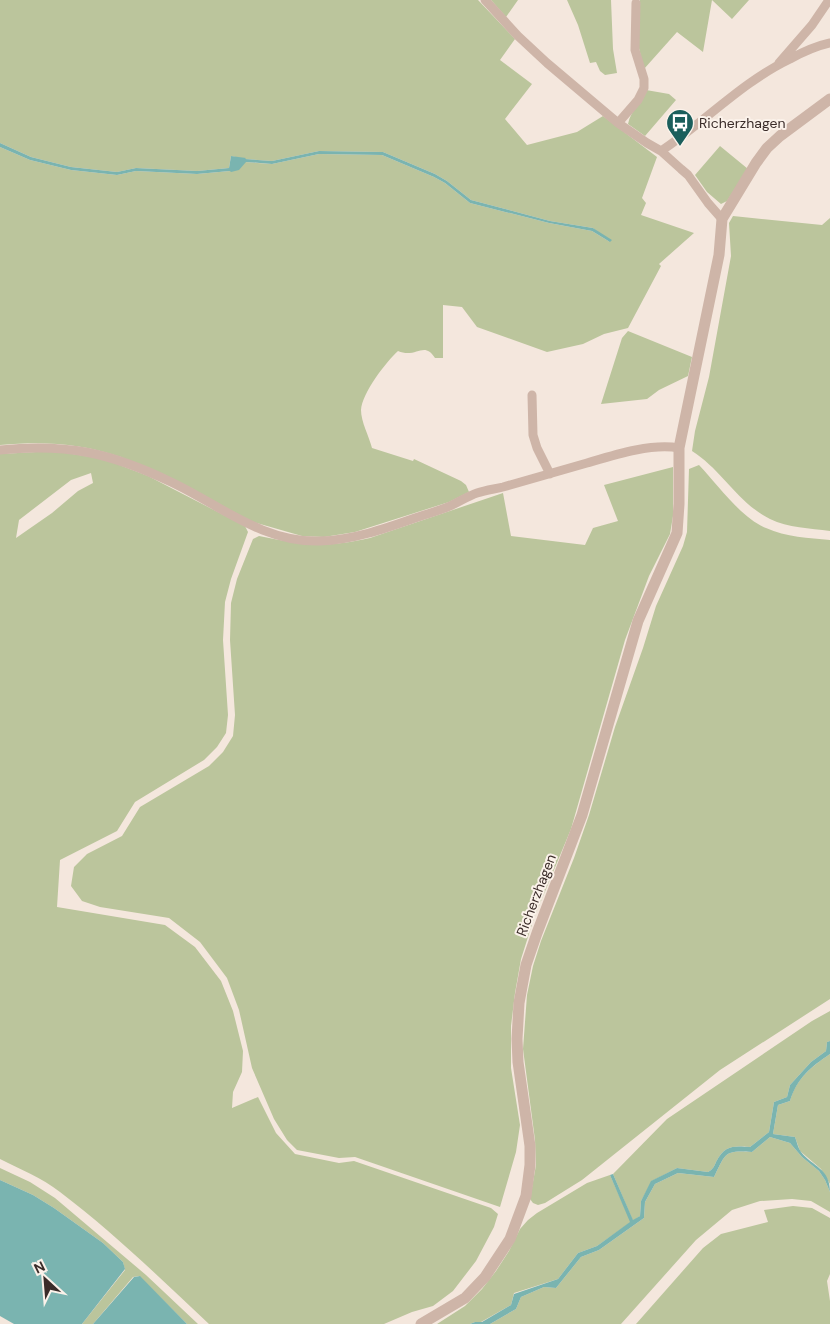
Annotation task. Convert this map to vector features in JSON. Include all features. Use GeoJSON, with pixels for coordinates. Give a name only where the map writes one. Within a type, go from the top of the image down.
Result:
{"type":"FeatureCollection","features":[{"type":"Feature","properties":{"kind":"street"},"geometry":{"type":"LineString","coordinates":[[485,0],[547,63],[618,123],[646,144],[661,151],[688,175],[708,204],[722,219]]}},
{"type":"Feature","properties":{"kind":"street"},"geometry":{"type":"LineString","coordinates":[[777,65],[812,25],[829,0]]}},
{"type":"Feature","properties":{"kind":"street"},"geometry":{"type":"LineString","coordinates":[[618,123],[638,100],[644,88],[644,79],[635,50],[636,3]]}},
{"type":"Feature","properties":{"kind":"street"},"geometry":{"type":"LineString","coordinates":[[661,151],[681,138],[749,83],[777,65],[807,50],[830,43]]}},
{"type":"Feature","properties":{"kind":"street","name":"Richerzhagen"},"geometry":{"type":"LineString","coordinates":[[421,1324],[460,1301],[479,1284],[497,1262],[510,1239],[522,1211],[529,1181],[530,1146],[518,1062],[517,1039],[519,1003],[526,965],[582,815],[638,621],[677,533],[679,448],[719,255],[722,219],[767,148],[780,136],[829,104]]}},
{"type":"Feature","properties":{"kind":"street"},"geometry":{"type":"LineString","coordinates":[[532,395],[533,434],[537,448],[550,474]]}},
{"type":"Feature","properties":{"kind":"street"},"geometry":{"type":"LineString","coordinates":[[0,450],[41,447],[100,454],[128,463],[173,482],[255,528],[298,540],[329,541],[368,534],[450,506],[477,493],[609,457],[665,446],[679,448]]}},
{"type":"Feature","properties":{"kind":"green space"},"geometry":{"type":"Polygon","coordinates":[[[0,0],[478,0],[515,39],[500,60],[532,84],[505,119],[527,145],[577,132],[603,116],[657,157],[642,198],[646,203],[641,215],[694,233],[659,264],[661,266],[628,328],[604,334],[583,344],[547,352],[477,327],[462,307],[443,305],[443,358],[435,358],[427,350],[410,353],[398,351],[387,362],[370,387],[362,403],[361,415],[372,448],[413,461],[414,459],[461,481],[466,485],[469,492],[449,502],[355,532],[324,537],[302,536],[253,522],[121,457],[106,452],[46,443],[0,445],[0,147],[30,160],[71,170],[117,175],[136,171],[197,174],[230,171],[245,162],[272,164],[319,154],[382,155],[445,183],[470,203],[549,223],[592,231],[610,242],[593,228],[550,221],[471,200],[435,174],[383,152],[319,151],[272,161],[231,156],[229,168],[197,171],[136,168],[117,172],[71,167],[31,157],[0,143],[0,0]]]}},
{"type":"Feature","properties":{"kind":"green space"},"geometry":{"type":"Polygon","coordinates":[[[491,0],[518,0],[506,17],[491,0]]]}},
{"type":"Feature","properties":{"kind":"green space"},"geometry":{"type":"Polygon","coordinates":[[[567,0],[611,0],[613,49],[617,73],[605,75],[600,71],[596,62],[590,63],[578,25],[567,0]]]}},
{"type":"Feature","properties":{"kind":"green space"},"geometry":{"type":"Polygon","coordinates":[[[640,0],[712,0],[703,52],[677,32],[644,69],[637,40],[640,0]]]}},
{"type":"Feature","properties":{"kind":"green space"},"geometry":{"type":"Polygon","coordinates":[[[712,0],[749,0],[732,19],[712,0]]]}},
{"type":"Feature","properties":{"kind":"green space"},"geometry":{"type":"Polygon","coordinates":[[[646,90],[669,94],[676,100],[645,136],[628,124],[646,90]]]}},
{"type":"Feature","properties":{"kind":"green space"},"geometry":{"type":"Polygon","coordinates":[[[720,146],[748,169],[727,201],[721,204],[707,192],[695,175],[720,146]]]}},
{"type":"Feature","properties":{"kind":"green space"},"geometry":{"type":"Polygon","coordinates":[[[733,216],[822,225],[830,218],[830,531],[792,526],[777,522],[759,513],[739,496],[712,467],[692,451],[695,431],[709,377],[731,256],[729,223],[733,216]]]}},
{"type":"Feature","properties":{"kind":"green space"},"geometry":{"type":"Polygon","coordinates":[[[628,331],[692,357],[688,376],[659,390],[647,399],[601,404],[622,338],[628,331]]]}},
{"type":"Feature","properties":{"kind":"green space"},"geometry":{"type":"Polygon","coordinates":[[[54,451],[104,459],[148,476],[245,526],[248,532],[225,602],[223,640],[228,715],[226,733],[217,747],[204,760],[135,802],[117,831],[60,860],[57,907],[165,925],[195,947],[221,981],[233,1011],[243,1051],[242,1072],[233,1092],[232,1108],[258,1097],[276,1133],[295,1154],[339,1163],[354,1161],[491,1208],[498,1214],[494,1227],[476,1261],[453,1291],[433,1306],[412,1312],[384,1324],[209,1324],[80,1207],[46,1182],[0,1159],[0,454],[54,451]],[[91,473],[71,480],[19,520],[16,538],[52,513],[78,491],[93,483],[91,473]]]}},
{"type":"Feature","properties":{"kind":"green space"},"geometry":{"type":"Polygon","coordinates":[[[699,465],[739,509],[757,523],[774,531],[790,535],[830,540],[830,999],[720,1070],[582,1180],[545,1203],[538,1205],[530,1199],[536,1165],[535,1140],[523,1049],[527,995],[533,966],[589,815],[615,727],[656,606],[683,546],[687,532],[689,469],[699,465]]]}},
{"type":"Feature","properties":{"kind":"green space"},"geometry":{"type":"Polygon","coordinates":[[[673,467],[673,516],[670,534],[649,576],[625,640],[571,829],[534,918],[521,959],[511,1026],[511,1068],[520,1125],[516,1152],[500,1207],[355,1157],[339,1158],[297,1150],[287,1140],[274,1119],[252,1068],[239,1010],[227,978],[200,942],[169,918],[100,907],[82,901],[71,886],[74,867],[87,854],[122,836],[140,807],[209,766],[223,752],[233,736],[235,715],[230,640],[231,603],[237,579],[253,539],[259,536],[289,542],[314,544],[354,541],[370,538],[503,493],[511,536],[585,545],[593,528],[618,521],[604,485],[673,467]]]}},
{"type":"Feature","properties":{"kind":"green space"},"geometry":{"type":"Polygon","coordinates":[[[830,1011],[830,1041],[827,1042],[826,1051],[811,1062],[790,1085],[787,1097],[774,1102],[769,1132],[750,1147],[734,1147],[726,1150],[719,1156],[713,1168],[708,1172],[677,1168],[652,1181],[641,1201],[640,1216],[633,1221],[613,1174],[667,1119],[812,1021],[830,1011]]]}},
{"type":"Feature","properties":{"kind":"green space"},"geometry":{"type":"Polygon","coordinates":[[[830,1054],[830,1184],[821,1169],[800,1151],[795,1137],[773,1134],[778,1105],[790,1101],[796,1086],[805,1074],[830,1054]]]}},
{"type":"Feature","properties":{"kind":"green space"},"geometry":{"type":"Polygon","coordinates":[[[770,1137],[790,1143],[802,1157],[819,1171],[830,1192],[830,1212],[811,1201],[792,1199],[760,1201],[732,1210],[696,1240],[621,1324],[490,1324],[516,1309],[521,1297],[544,1287],[556,1288],[581,1257],[599,1250],[644,1218],[645,1202],[655,1184],[678,1173],[714,1177],[727,1155],[736,1152],[752,1152],[770,1137]]]}},
{"type":"Feature","properties":{"kind":"green space"},"geometry":{"type":"Polygon","coordinates":[[[0,1168],[30,1182],[55,1198],[146,1275],[198,1324],[187,1324],[139,1276],[133,1277],[93,1324],[82,1324],[125,1270],[123,1262],[103,1243],[54,1208],[33,1195],[0,1180],[0,1168]]]}},
{"type":"Feature","properties":{"kind":"green space"},"geometry":{"type":"Polygon","coordinates":[[[610,1175],[631,1222],[597,1246],[578,1253],[558,1279],[514,1293],[511,1305],[481,1322],[437,1324],[465,1306],[482,1289],[509,1251],[520,1229],[528,1220],[587,1183],[610,1175]]]}},
{"type":"Feature","properties":{"kind":"green space"},"geometry":{"type":"Polygon","coordinates":[[[793,1206],[812,1208],[830,1218],[830,1274],[827,1281],[830,1301],[830,1324],[636,1324],[703,1248],[721,1234],[768,1222],[764,1210],[793,1206]]]}},
{"type":"Feature","properties":{"kind":"water"},"geometry":{"type":"Polygon","coordinates":[[[0,143],[31,157],[71,167],[117,172],[136,168],[197,171],[229,168],[231,156],[272,161],[319,151],[383,152],[435,174],[471,200],[550,221],[593,228],[612,240],[610,242],[592,231],[549,223],[470,203],[445,183],[434,177],[382,155],[319,154],[272,164],[246,162],[239,170],[231,172],[197,174],[136,171],[117,175],[71,170],[30,160],[0,147],[0,143]]]}},
{"type":"Feature","properties":{"kind":"water"},"geometry":{"type":"Polygon","coordinates":[[[830,1041],[830,1054],[801,1079],[790,1101],[778,1105],[773,1134],[795,1137],[801,1152],[824,1173],[830,1192],[819,1171],[802,1157],[790,1143],[770,1137],[752,1152],[736,1152],[727,1155],[714,1177],[678,1173],[655,1184],[645,1202],[644,1218],[599,1250],[581,1257],[556,1288],[544,1287],[521,1297],[516,1309],[490,1324],[470,1324],[482,1322],[511,1305],[514,1294],[558,1279],[578,1253],[597,1246],[630,1222],[610,1175],[613,1174],[633,1220],[640,1216],[641,1201],[651,1181],[677,1168],[708,1172],[713,1168],[719,1156],[726,1150],[734,1147],[750,1147],[769,1132],[774,1102],[787,1097],[790,1085],[811,1062],[826,1051],[827,1042],[830,1041]]]}},
{"type":"Feature","properties":{"kind":"water"},"geometry":{"type":"Polygon","coordinates":[[[0,1180],[33,1195],[54,1208],[103,1243],[123,1262],[125,1269],[82,1324],[14,1324],[0,1316],[0,1180]]]}},
{"type":"Feature","properties":{"kind":"water"},"geometry":{"type":"Polygon","coordinates":[[[140,1276],[187,1324],[93,1324],[134,1277],[140,1276]]]}},
{"type":"Feature","properties":{"kind":"place","name":"Richerzhagen"},"geometry":{"type":"Point","coordinates":[680,147]}}]}
